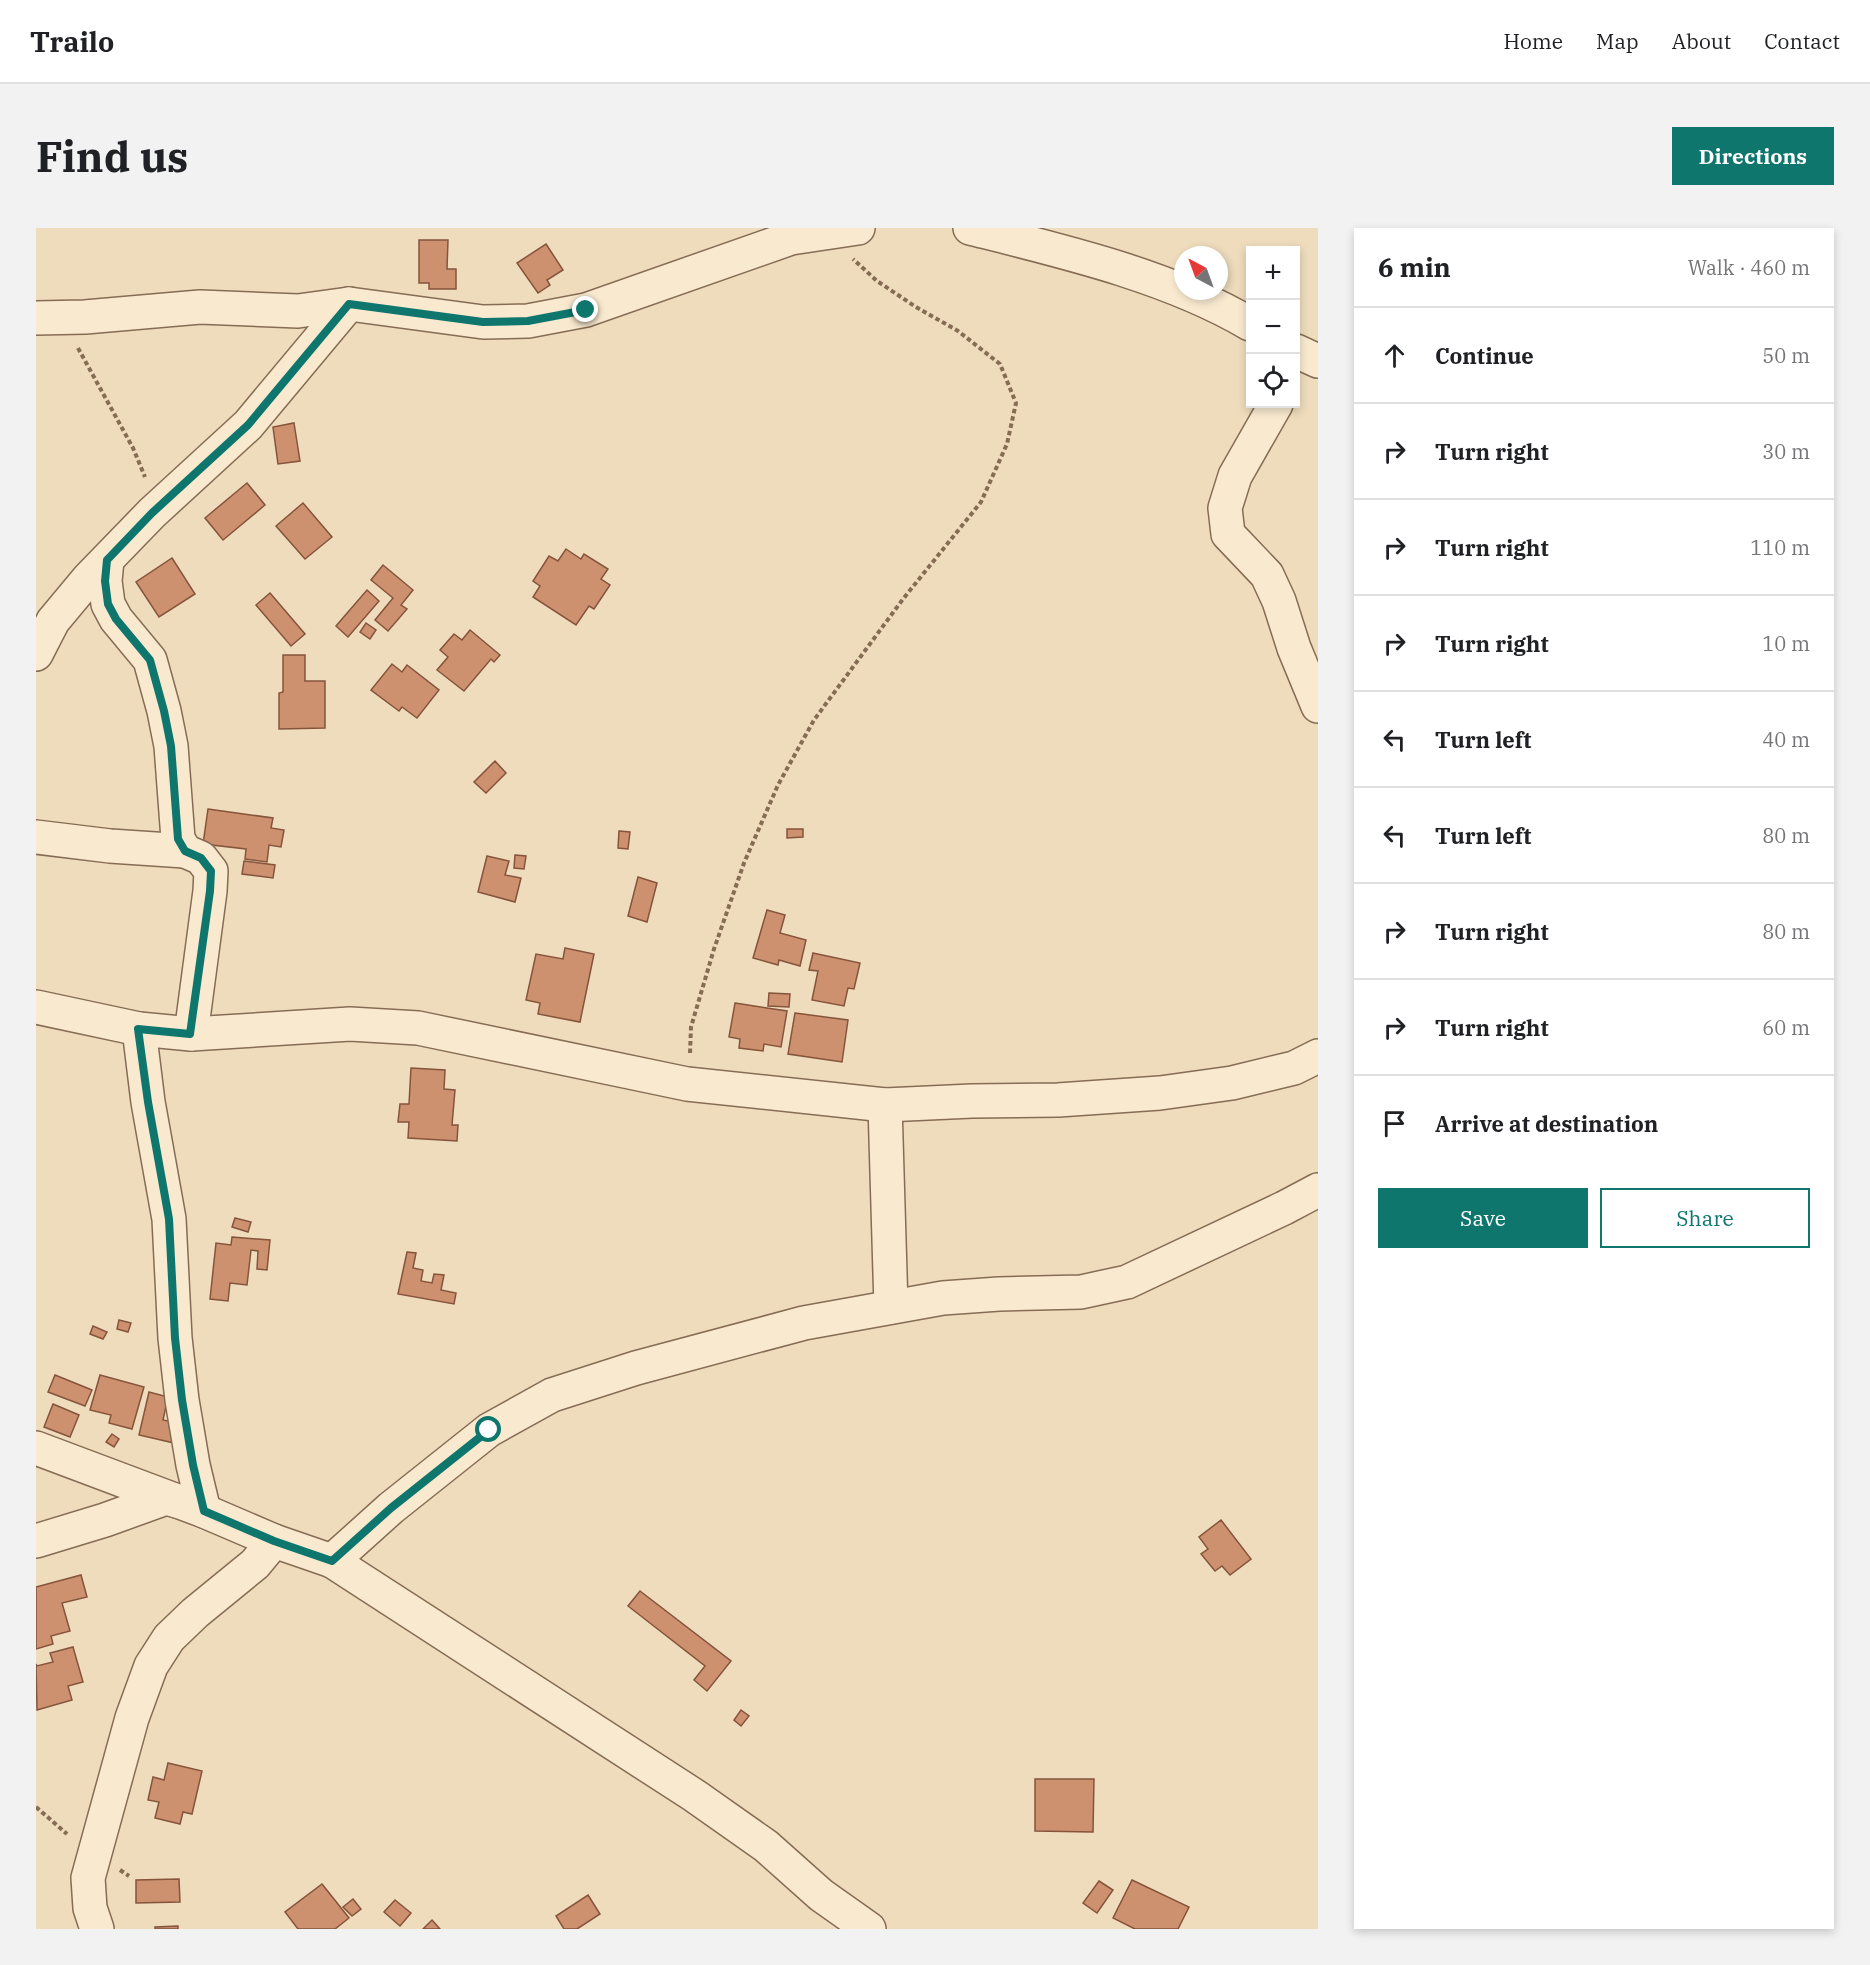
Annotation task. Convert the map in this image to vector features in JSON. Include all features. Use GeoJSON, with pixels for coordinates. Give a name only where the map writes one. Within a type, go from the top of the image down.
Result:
{"type":"FeatureCollection","features":[{"type":"Feature","properties":{"kind":"street"},"geometry":{"type":"LineString","coordinates":[[47,317],[85,317],[200,308],[298,311],[349,304],[483,322],[528,321],[586,310],[791,238],[858,228]]}},
{"type":"Feature","properties":{"kind":"street"},"geometry":{"type":"LineString","coordinates":[[970,228],[1088,260],[1164,284],[1246,321]]}},
{"type":"Feature","properties":{"kind":"street"},"geometry":{"type":"LineString","coordinates":[[36,654],[53,621],[107,560],[152,513],[248,425],[349,304]]}},
{"type":"Feature","properties":{"kind":"street"},"geometry":{"type":"LineString","coordinates":[[1274,408],[1235,476],[1225,508],[1228,534],[1267,575],[1279,601],[1308,686],[1318,706]]}},
{"type":"Feature","properties":{"kind":"street"},"geometry":{"type":"LineString","coordinates":[[107,560],[105,581],[108,604],[116,619],[150,660],[156,681],[171,746],[178,839],[185,851]]}},
{"type":"Feature","properties":{"kind":"street"},"geometry":{"type":"LineString","coordinates":[[36,837],[110,846],[185,851],[201,858],[211,871],[210,891],[190,1034]]}},
{"type":"Feature","properties":{"kind":"street"},"geometry":{"type":"LineString","coordinates":[[36,1007],[138,1029],[190,1034],[350,1024],[418,1028],[687,1084],[885,1105],[1058,1100],[1160,1094],[1232,1083],[1293,1068],[1318,1056]]}},
{"type":"Feature","properties":{"kind":"street"},"geometry":{"type":"LineString","coordinates":[[138,1029],[148,1102],[169,1219],[175,1338],[193,1465],[191,1506]]}},
{"type":"Feature","properties":{"kind":"street"},"geometry":{"type":"LineString","coordinates":[[885,1105],[891,1307]]}},
{"type":"Feature","properties":{"kind":"street"},"geometry":{"type":"LineString","coordinates":[[332,1561],[391,1508],[489,1430],[552,1395],[636,1368],[804,1323],[943,1298],[1081,1292],[1127,1282],[1318,1190]]}},
{"type":"Feature","properties":{"kind":"street"},"geometry":{"type":"LineString","coordinates":[[36,1448],[191,1506],[274,1541],[332,1561],[695,1796],[766,1846],[821,1895],[864,1928]]}},
{"type":"Feature","properties":{"kind":"street"},"geometry":{"type":"LineString","coordinates":[[36,1541],[166,1498],[191,1506]]}},
{"type":"Feature","properties":{"kind":"street"},"geometry":{"type":"LineString","coordinates":[[97,1929],[90,1908],[88,1878],[132,1718],[151,1666],[169,1638],[195,1613],[255,1564],[274,1541]]}},
{"type":"Feature","properties":{"kind":"path"},"geometry":{"type":"LineString","coordinates":[[687,1084],[692,1027],[714,949],[744,863],[778,785],[814,720],[903,599],[981,502],[1007,444],[1016,403],[1000,364],[958,331],[877,281],[824,233]]}},
{"type":"Feature","properties":{"kind":"path"},"geometry":{"type":"LineString","coordinates":[[47,317],[88,364],[133,448],[147,482],[152,513]]}},
{"type":"Feature","properties":{"kind":"building"},"geometry":{"type":"Polygon","coordinates":[[[419,240],[448,240],[447,269],[456,269],[456,289],[429,289],[429,283],[419,283],[419,240]]]}},
{"type":"Feature","properties":{"kind":"building"},"geometry":{"type":"Polygon","coordinates":[[[546,244],[563,270],[547,280],[550,285],[538,293],[517,263],[546,244]]]}},
{"type":"Feature","properties":{"kind":"building"},"geometry":{"type":"Polygon","coordinates":[[[294,423],[300,461],[278,464],[273,427],[294,423]]]}},
{"type":"Feature","properties":{"kind":"building"},"geometry":{"type":"Polygon","coordinates":[[[247,483],[265,505],[223,540],[205,518],[247,483]]]}},
{"type":"Feature","properties":{"kind":"building"},"geometry":{"type":"Polygon","coordinates":[[[303,503],[332,537],[305,559],[276,526],[303,503]]]}},
{"type":"Feature","properties":{"kind":"building"},"geometry":{"type":"Polygon","coordinates":[[[566,549],[581,559],[584,554],[608,569],[601,579],[610,585],[594,609],[589,606],[576,625],[533,597],[540,586],[533,581],[549,556],[558,561],[566,549]]]}},
{"type":"Feature","properties":{"kind":"building"},"geometry":{"type":"Polygon","coordinates":[[[172,558],[195,594],[159,617],[136,582],[172,558]]]}},
{"type":"Feature","properties":{"kind":"building"},"geometry":{"type":"Polygon","coordinates":[[[383,565],[413,590],[401,605],[407,609],[388,631],[375,620],[393,598],[371,580],[383,565]]]}},
{"type":"Feature","properties":{"kind":"building"},"geometry":{"type":"Polygon","coordinates":[[[367,590],[379,601],[348,637],[336,626],[367,590]]]}},
{"type":"Feature","properties":{"kind":"building"},"geometry":{"type":"Polygon","coordinates":[[[270,593],[305,634],[291,646],[256,605],[270,593]]]}},
{"type":"Feature","properties":{"kind":"building"},"geometry":{"type":"Polygon","coordinates":[[[366,623],[376,630],[370,639],[360,632],[366,623]]]}},
{"type":"Feature","properties":{"kind":"building"},"geometry":{"type":"Polygon","coordinates":[[[470,630],[500,655],[494,662],[491,659],[464,691],[437,670],[448,657],[440,650],[454,634],[462,640],[470,630]]]}},
{"type":"Feature","properties":{"kind":"building"},"geometry":{"type":"Polygon","coordinates":[[[283,655],[305,655],[305,681],[325,681],[325,728],[279,729],[279,693],[283,692],[283,655]]]}},
{"type":"Feature","properties":{"kind":"building"},"geometry":{"type":"Polygon","coordinates":[[[392,664],[402,672],[407,665],[439,690],[417,718],[402,707],[399,711],[371,690],[392,664]]]}},
{"type":"Feature","properties":{"kind":"building"},"geometry":{"type":"Polygon","coordinates":[[[495,761],[506,773],[486,793],[474,782],[495,761]]]}},
{"type":"Feature","properties":{"kind":"building"},"geometry":{"type":"Polygon","coordinates":[[[208,809],[273,818],[271,828],[284,830],[281,847],[269,845],[267,862],[245,859],[246,849],[203,844],[208,809]]]}},
{"type":"Feature","properties":{"kind":"building"},"geometry":{"type":"Polygon","coordinates":[[[787,829],[803,829],[803,837],[787,838],[787,829]]]}},
{"type":"Feature","properties":{"kind":"building"},"geometry":{"type":"Polygon","coordinates":[[[619,831],[630,832],[628,849],[618,848],[619,831]]]}},
{"type":"Feature","properties":{"kind":"building"},"geometry":{"type":"Polygon","coordinates":[[[515,855],[526,856],[524,869],[514,868],[515,855]]]}},
{"type":"Feature","properties":{"kind":"building"},"geometry":{"type":"Polygon","coordinates":[[[487,856],[509,861],[505,875],[521,878],[515,902],[478,892],[487,856]]]}},
{"type":"Feature","properties":{"kind":"building"},"geometry":{"type":"Polygon","coordinates":[[[244,861],[275,865],[273,878],[242,874],[244,861]]]}},
{"type":"Feature","properties":{"kind":"building"},"geometry":{"type":"Polygon","coordinates":[[[638,877],[657,883],[647,922],[628,916],[638,877]]]}},
{"type":"Feature","properties":{"kind":"building"},"geometry":{"type":"Polygon","coordinates":[[[767,910],[785,915],[780,933],[806,940],[800,966],[779,960],[778,965],[753,958],[767,910]]]}},
{"type":"Feature","properties":{"kind":"building"},"geometry":{"type":"Polygon","coordinates":[[[565,948],[594,954],[580,1022],[538,1014],[540,1003],[526,1000],[536,954],[563,959],[565,948]]]}},
{"type":"Feature","properties":{"kind":"building"},"geometry":{"type":"Polygon","coordinates":[[[813,953],[860,963],[854,989],[848,988],[844,1006],[812,1000],[818,971],[809,970],[813,953]]]}},
{"type":"Feature","properties":{"kind":"building"},"geometry":{"type":"Polygon","coordinates":[[[769,993],[790,994],[789,1007],[768,1006],[769,993]]]}},
{"type":"Feature","properties":{"kind":"building"},"geometry":{"type":"Polygon","coordinates":[[[735,1003],[787,1011],[781,1047],[764,1044],[763,1051],[739,1048],[740,1039],[729,1037],[735,1003]]]}},
{"type":"Feature","properties":{"kind":"building"},"geometry":{"type":"Polygon","coordinates":[[[795,1013],[848,1020],[842,1062],[788,1054],[795,1013]]]}},
{"type":"Feature","properties":{"kind":"building"},"geometry":{"type":"Polygon","coordinates":[[[411,1068],[445,1070],[444,1089],[455,1090],[452,1125],[458,1125],[457,1141],[408,1138],[409,1122],[398,1122],[400,1104],[409,1104],[411,1068]]]}},
{"type":"Feature","properties":{"kind":"building"},"geometry":{"type":"Polygon","coordinates":[[[235,1218],[251,1222],[248,1232],[232,1227],[235,1218]]]}},
{"type":"Feature","properties":{"kind":"building"},"geometry":{"type":"Polygon","coordinates":[[[232,1237],[270,1240],[267,1270],[257,1269],[258,1251],[251,1250],[247,1285],[230,1283],[228,1301],[210,1299],[216,1243],[231,1245],[232,1237]]]}},
{"type":"Feature","properties":{"kind":"building"},"geometry":{"type":"Polygon","coordinates":[[[407,1252],[416,1253],[413,1268],[423,1270],[421,1281],[432,1283],[434,1274],[444,1275],[441,1290],[456,1293],[454,1304],[398,1294],[407,1252]]]}},
{"type":"Feature","properties":{"kind":"building"},"geometry":{"type":"Polygon","coordinates":[[[119,1320],[131,1323],[128,1332],[117,1329],[119,1320]]]}},
{"type":"Feature","properties":{"kind":"building"},"geometry":{"type":"Polygon","coordinates":[[[93,1326],[107,1332],[103,1339],[90,1334],[93,1326]]]}},
{"type":"Feature","properties":{"kind":"building"},"geometry":{"type":"Polygon","coordinates":[[[55,1375],[92,1390],[85,1406],[48,1392],[55,1375]]]}},
{"type":"Feature","properties":{"kind":"building"},"geometry":{"type":"Polygon","coordinates":[[[100,1375],[144,1387],[132,1429],[109,1423],[111,1415],[90,1410],[100,1375]]]}},
{"type":"Feature","properties":{"kind":"building"},"geometry":{"type":"Polygon","coordinates":[[[149,1392],[168,1397],[163,1420],[178,1423],[174,1443],[139,1435],[149,1392]]]}},
{"type":"Feature","properties":{"kind":"building"},"geometry":{"type":"Polygon","coordinates":[[[53,1404],[79,1415],[70,1437],[44,1427],[53,1404]]]}},
{"type":"Feature","properties":{"kind":"building"},"geometry":{"type":"Polygon","coordinates":[[[112,1434],[119,1439],[114,1447],[106,1442],[112,1434]]]}},
{"type":"Feature","properties":{"kind":"building"},"geometry":{"type":"Polygon","coordinates":[[[1221,1520],[1251,1559],[1230,1575],[1222,1566],[1215,1571],[1201,1554],[1208,1549],[1199,1537],[1221,1520]]]}},
{"type":"Feature","properties":{"kind":"building"},"geometry":{"type":"Polygon","coordinates":[[[81,1575],[87,1597],[62,1603],[70,1631],[51,1636],[53,1644],[36,1649],[36,1587],[81,1575]]]}},
{"type":"Feature","properties":{"kind":"building"},"geometry":{"type":"Polygon","coordinates":[[[640,1591],[731,1661],[707,1691],[694,1680],[705,1666],[628,1606],[640,1591]]]}},
{"type":"Feature","properties":{"kind":"building"},"geometry":{"type":"Polygon","coordinates":[[[73,1647],[83,1682],[68,1686],[72,1700],[37,1710],[36,1664],[37,1666],[53,1662],[50,1653],[73,1647]]]}},
{"type":"Feature","properties":{"kind":"building"},"geometry":{"type":"Polygon","coordinates":[[[741,1710],[749,1716],[741,1726],[734,1720],[741,1710]]]}},
{"type":"Feature","properties":{"kind":"building"},"geometry":{"type":"Polygon","coordinates":[[[168,1763],[202,1771],[192,1814],[183,1812],[180,1824],[155,1818],[159,1802],[148,1800],[153,1777],[164,1780],[168,1763]]]}},
{"type":"Feature","properties":{"kind":"building"},"geometry":{"type":"Polygon","coordinates":[[[1035,1779],[1094,1779],[1093,1832],[1035,1831],[1035,1779]]]}},
{"type":"Feature","properties":{"kind":"building"},"geometry":{"type":"Polygon","coordinates":[[[179,1879],[180,1902],[136,1903],[136,1880],[179,1879]]]}},
{"type":"Feature","properties":{"kind":"building"},"geometry":{"type":"Polygon","coordinates":[[[1132,1880],[1189,1907],[1178,1929],[1135,1929],[1113,1918],[1132,1880]]]}},
{"type":"Feature","properties":{"kind":"building"},"geometry":{"type":"Polygon","coordinates":[[[1099,1881],[1113,1890],[1097,1913],[1083,1903],[1099,1881]]]}},
{"type":"Feature","properties":{"kind":"building"},"geometry":{"type":"Polygon","coordinates":[[[322,1884],[349,1918],[335,1929],[298,1929],[285,1912],[322,1884]]]}},
{"type":"Feature","properties":{"kind":"building"},"geometry":{"type":"Polygon","coordinates":[[[588,1895],[600,1914],[577,1929],[564,1929],[556,1916],[588,1895]]]}},
{"type":"Feature","properties":{"kind":"building"},"geometry":{"type":"Polygon","coordinates":[[[353,1899],[361,1909],[352,1916],[343,1907],[353,1899]]]}},
{"type":"Feature","properties":{"kind":"building"},"geometry":{"type":"Polygon","coordinates":[[[395,1900],[411,1913],[400,1926],[384,1912],[395,1900]]]}},
{"type":"Feature","properties":{"kind":"building"},"geometry":{"type":"Polygon","coordinates":[[[432,1920],[440,1929],[423,1929],[432,1920]]]}},
{"type":"Feature","properties":{"kind":"building"},"geometry":{"type":"Polygon","coordinates":[[[178,1926],[178,1929],[155,1929],[155,1927],[178,1926]]]}},
{"type":"Feature","properties":{"kind":"route"},"geometry":{"type":"LineString","coordinates":[[489,1430],[391,1508],[332,1561],[274,1541],[204,1511],[193,1465],[182,1400],[175,1338],[169,1219],[148,1102],[138,1029],[190,1034],[211,871],[201,858],[185,851],[178,839],[171,746],[150,660],[116,619],[108,604],[105,581],[107,560],[152,513],[248,425],[349,304],[483,322],[528,321],[586,310]]}}]}
